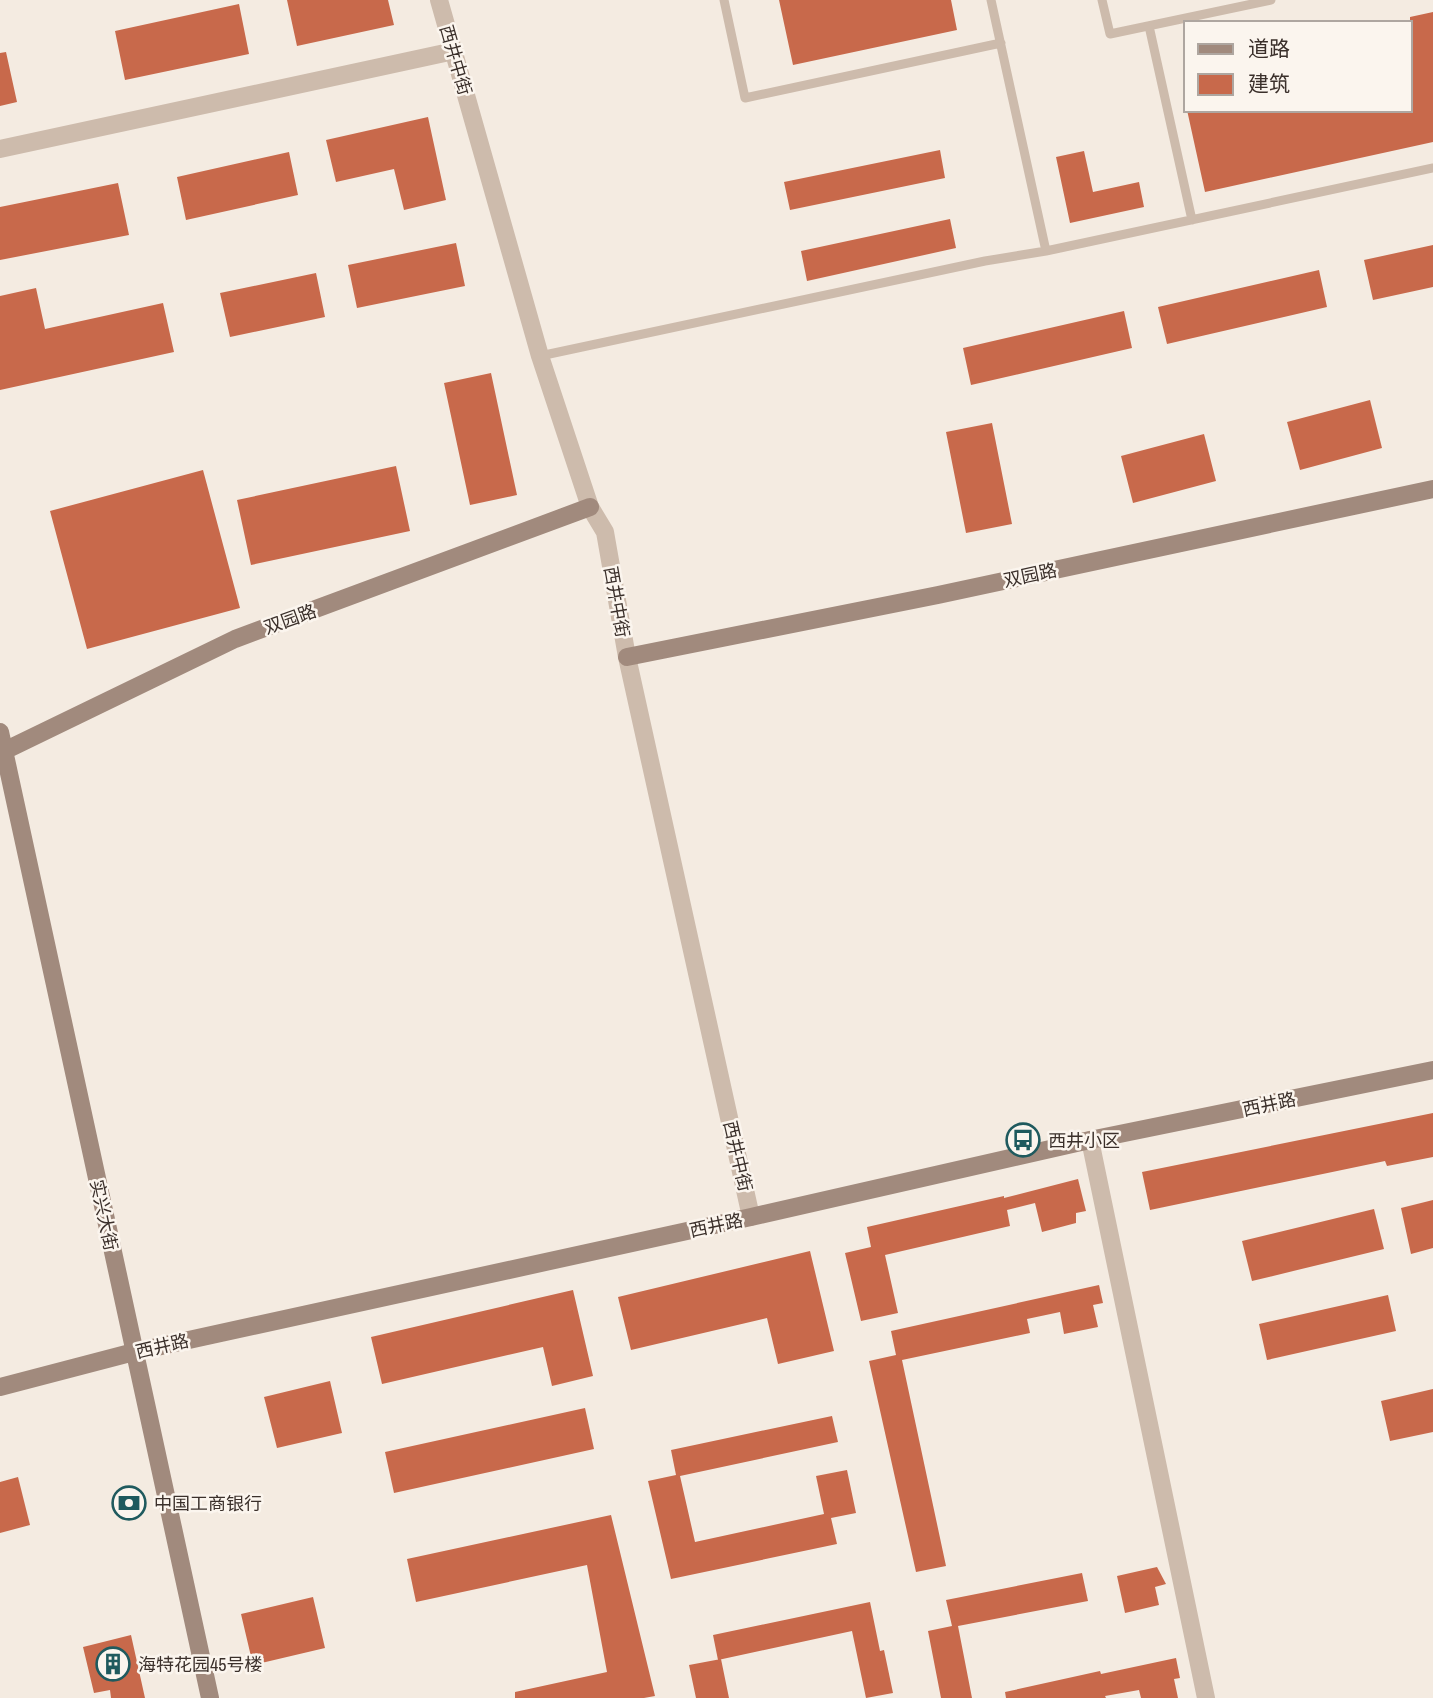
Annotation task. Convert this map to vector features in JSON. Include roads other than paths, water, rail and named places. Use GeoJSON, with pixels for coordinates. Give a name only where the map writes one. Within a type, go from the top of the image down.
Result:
{"type":"FeatureCollection","features":[{"type":"Feature","properties":{"kind":"street","name":"西井中街"},"geometry":{"type":"LineString","coordinates":[[439,0],[540,356],[590,507],[605,532],[627,657],[751,1217]]}},
{"type":"Feature","properties":{"kind":"street"},"geometry":{"type":"LineString","coordinates":[[0,149],[454,51]]}},
{"type":"Feature","properties":{"kind":"street","name":"双园路"},"geometry":{"type":"LineString","coordinates":[[627,657],[938,595],[1433,489]]}},
{"type":"Feature","properties":{"kind":"street","name":"双园路"},"geometry":{"type":"LineString","coordinates":[[2,752],[236,639],[590,507]]}},
{"type":"Feature","properties":{"kind":"street","name":"实兴大街"},"geometry":{"type":"LineString","coordinates":[[0,732],[2,752],[210,1698]]}},
{"type":"Feature","properties":{"kind":"street","name":"西井路"},"geometry":{"type":"LineString","coordinates":[[0,1387],[134,1352],[1090,1140],[1433,1070]]}},
{"type":"Feature","properties":{"kind":"street"},"geometry":{"type":"LineString","coordinates":[[1090,1140],[1206,1698]]}},
{"type":"Feature","properties":{"kind":"lane"},"geometry":{"type":"LineString","coordinates":[[724,0],[745,98],[1001,43]]}},
{"type":"Feature","properties":{"kind":"lane"},"geometry":{"type":"LineString","coordinates":[[991,0],[1046,251]]}},
{"type":"Feature","properties":{"kind":"lane"},"geometry":{"type":"LineString","coordinates":[[1102,0],[1110,34],[1271,0]]}},
{"type":"Feature","properties":{"kind":"lane"},"geometry":{"type":"LineString","coordinates":[[1149,26],[1192,220]]}},
{"type":"Feature","properties":{"kind":"lane"},"geometry":{"type":"LineString","coordinates":[[540,356],[1433,167]]}},
{"type":"Feature","properties":{"kind":"place","name":"西井小区"},"geometry":{"type":"Point","coordinates":[1023,1140]}},
{"type":"Feature","properties":{"kind":"place","name":"中国工商银行"},"geometry":{"type":"Point","coordinates":[129,1503]}},
{"type":"Feature","properties":{"kind":"place","name":"海特花园45号楼"},"geometry":{"type":"Point","coordinates":[113,1664]}}]}
